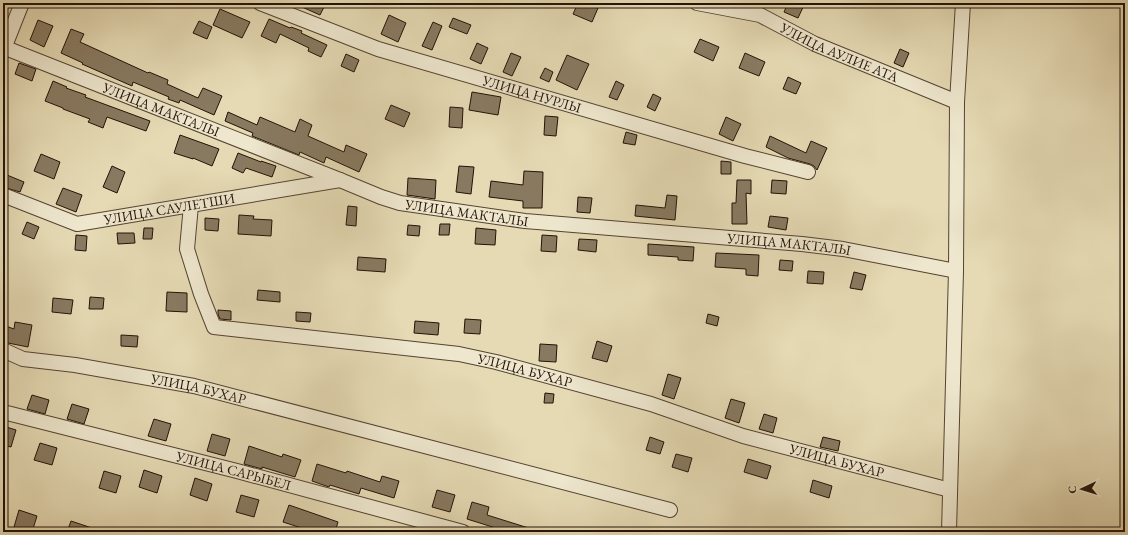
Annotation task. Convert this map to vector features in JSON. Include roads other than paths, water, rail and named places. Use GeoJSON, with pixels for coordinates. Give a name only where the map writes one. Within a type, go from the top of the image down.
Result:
{"type":"FeatureCollection","features":[{"type":"Feature","properties":{"kind":"street"},"geometry":{"type":"LineString","coordinates":[[3,49],[22,3]]}},
{"type":"Feature","properties":{"kind":"street","name":"УЛИЦА НУРЛЫ"},"geometry":{"type":"LineString","coordinates":[[260,3],[378,49],[745,156],[808,172]]}},
{"type":"Feature","properties":{"kind":"street","name":"УЛИЦА АУЛИЕ АТА"},"geometry":{"type":"LineString","coordinates":[[697,3],[760,15],[815,44],[957,102]]}},
{"type":"Feature","properties":{"kind":"street"},"geometry":{"type":"LineString","coordinates":[[949,532],[956,271],[957,102],[963,3]]}},
{"type":"Feature","properties":{"kind":"street","name":"УЛИЦА МАКТАЛЫ"},"geometry":{"type":"LineString","coordinates":[[3,49],[381,197],[408,204],[525,221],[802,244],[843,249],[956,271]]}},
{"type":"Feature","properties":{"kind":"street","name":"УЛИЦА САУЛЕТШИ"},"geometry":{"type":"LineString","coordinates":[[3,195],[77,224],[340,180]]}},
{"type":"Feature","properties":{"kind":"street","name":"УЛИЦА БУХАР"},"geometry":{"type":"LineString","coordinates":[[191,205],[187,249],[201,294],[214,327],[459,354],[496,362],[651,404],[743,436],[950,490]]}},
{"type":"Feature","properties":{"kind":"street","name":"УЛИЦА БУХАР"},"geometry":{"type":"LineString","coordinates":[[3,350],[23,358],[194,386],[670,510]]}},
{"type":"Feature","properties":{"kind":"street","name":"УЛИЦА САРЫБЕЛ"},"geometry":{"type":"LineString","coordinates":[[3,412],[237,471],[457,531]]}}]}
